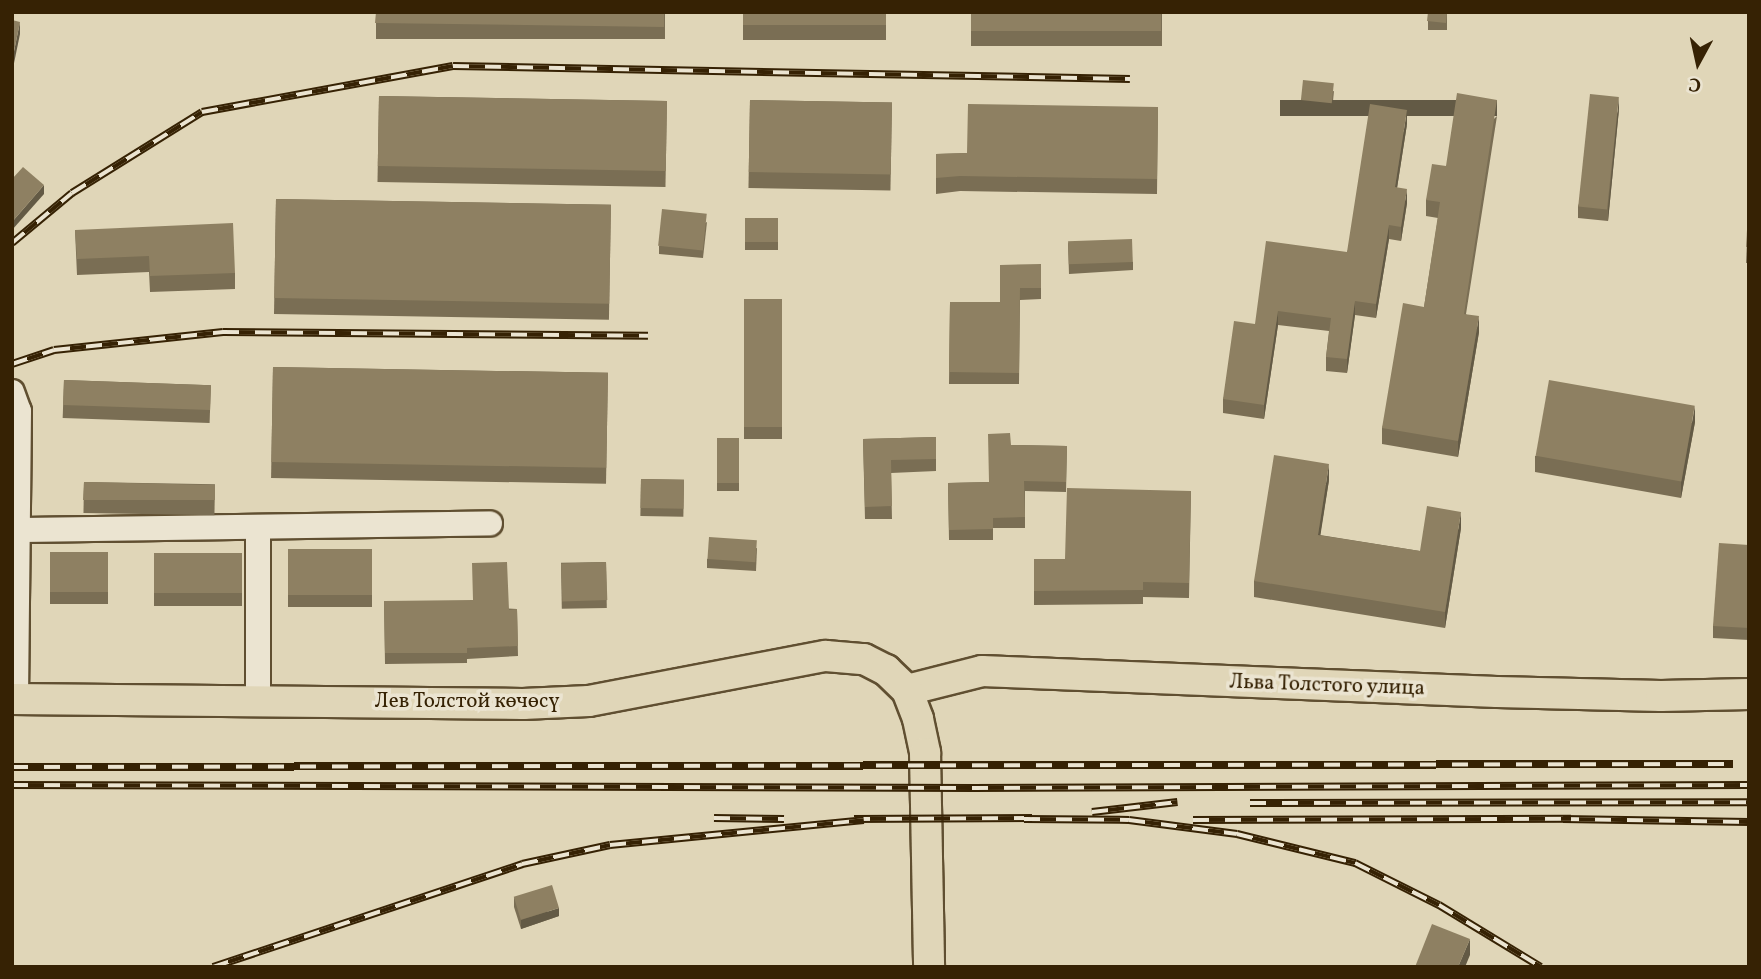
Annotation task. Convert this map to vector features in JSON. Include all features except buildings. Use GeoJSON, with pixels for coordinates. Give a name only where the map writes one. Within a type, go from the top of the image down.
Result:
{"type":"FeatureCollection","features":[{"type":"Feature","properties":{"kind":"main road","name":"Лев Толстой көчөсү"},"geometry":{"type":"LineString","coordinates":[[14,699],[523,704],[589,701],[826,656],[864,659],[886,670],[907,690]]}},
{"type":"Feature","properties":{"kind":"main road","name":"Льва Толстого улица"},"geometry":{"type":"LineString","coordinates":[[907,690],[982,671],[1497,692],[1661,696],[1749,694]]}},
{"type":"Feature","properties":{"kind":"main road"},"geometry":{"type":"LineString","coordinates":[[907,690],[918,719],[925,752],[929,967]]}},
{"type":"Feature","properties":{"kind":"street"},"geometry":{"type":"LineString","coordinates":[[12,392],[19,411],[14,699]]}},
{"type":"Feature","properties":{"kind":"street"},"geometry":{"type":"LineString","coordinates":[[17,530],[490,523]]}},
{"type":"Feature","properties":{"kind":"street"},"geometry":{"type":"LineString","coordinates":[[258,527],[258,702]]}},
{"type":"Feature","properties":{"kind":"railway"},"geometry":{"type":"LineString","coordinates":[[12,243],[72,193],[202,112],[453,66],[1130,79]]}},
{"type":"Feature","properties":{"kind":"railway"},"geometry":{"type":"LineString","coordinates":[[12,364],[54,350],[223,332],[648,336]]}},
{"type":"Feature","properties":{"kind":"railway"},"geometry":{"type":"LineString","coordinates":[[12,767],[1733,764]]}},
{"type":"Feature","properties":{"kind":"railway"},"geometry":{"type":"LineString","coordinates":[[12,785],[972,788],[1749,785]]}},
{"type":"Feature","properties":{"kind":"railway"},"geometry":{"type":"LineString","coordinates":[[1092,812],[1177,802]]}},
{"type":"Feature","properties":{"kind":"railway"},"geometry":{"type":"LineString","coordinates":[[1250,803],[1749,802]]}},
{"type":"Feature","properties":{"kind":"railway"},"geometry":{"type":"LineString","coordinates":[[714,818],[784,819]]}},
{"type":"Feature","properties":{"kind":"railway"},"geometry":{"type":"LineString","coordinates":[[854,819],[1032,818]]}},
{"type":"Feature","properties":{"kind":"railway"},"geometry":{"type":"LineString","coordinates":[[1024,819],[1129,820],[1237,834],[1355,863],[1439,905],[1541,967]]}},
{"type":"Feature","properties":{"kind":"railway"},"geometry":{"type":"LineString","coordinates":[[1563,819],[1749,822]]}},
{"type":"Feature","properties":{"kind":"railway"},"geometry":{"type":"LineString","coordinates":[[1193,820],[1571,819]]}},
{"type":"Feature","properties":{"kind":"railway"},"geometry":{"type":"LineString","coordinates":[[213,967],[522,864],[610,845],[864,820]]}}]}
